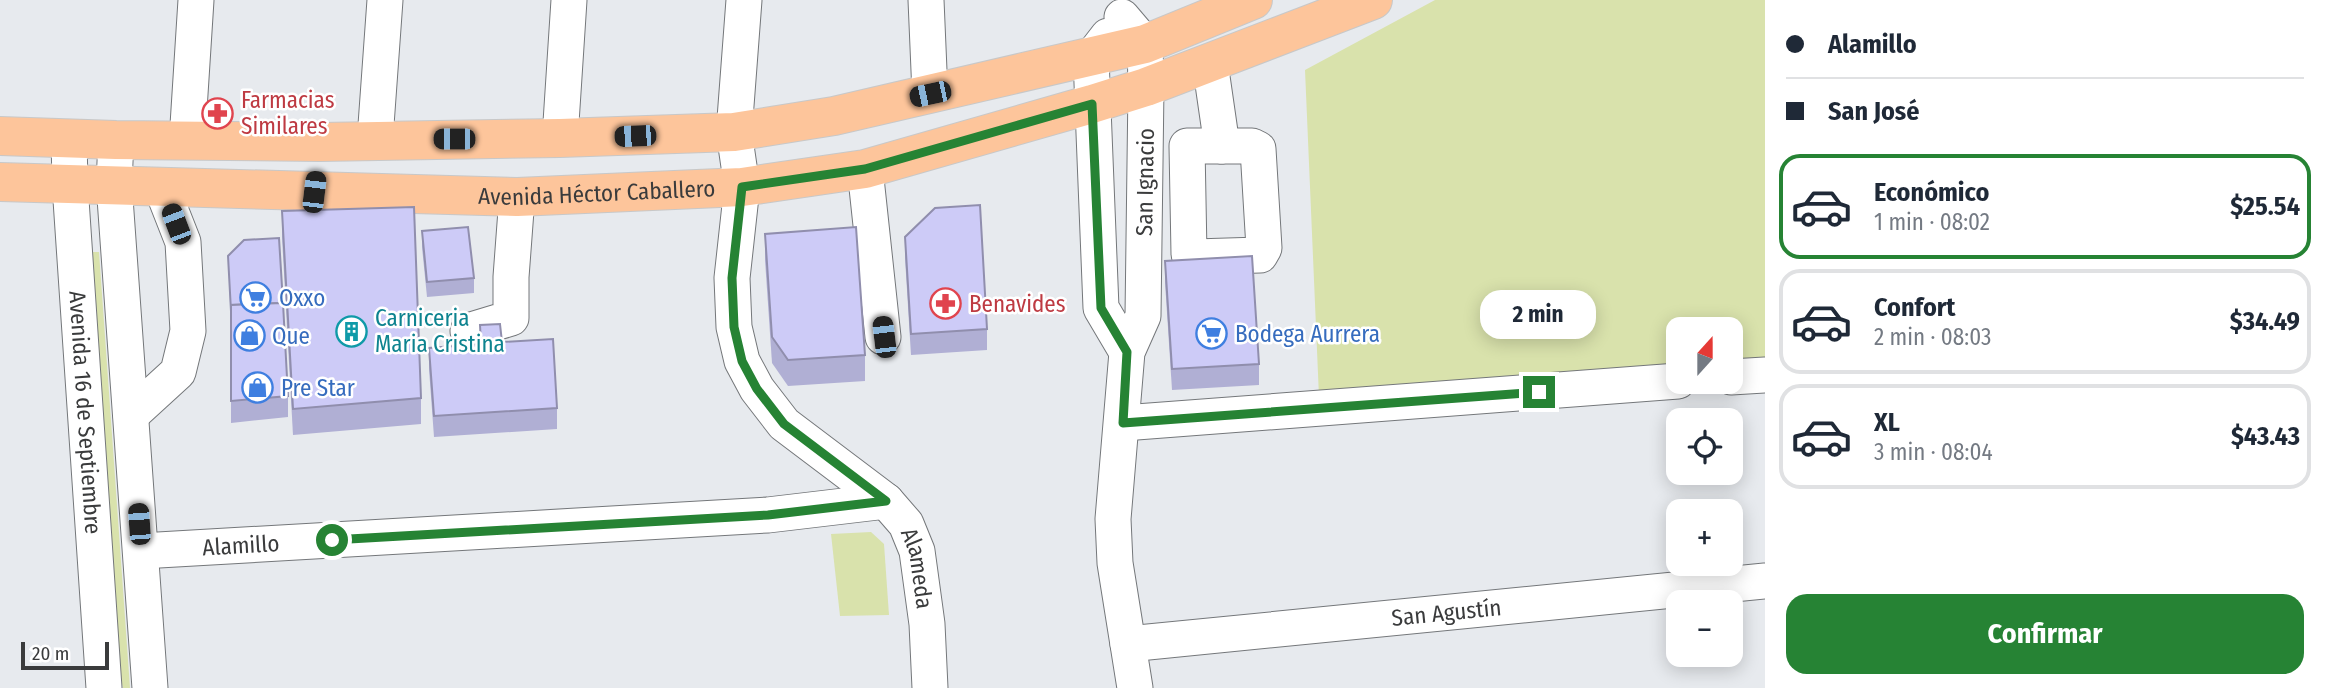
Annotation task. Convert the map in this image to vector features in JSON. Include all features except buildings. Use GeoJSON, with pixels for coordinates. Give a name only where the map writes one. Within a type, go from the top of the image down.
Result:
{"type":"FeatureCollection","features":[{"type":"Feature","properties":{"kind":"main road"},"geometry":{"type":"LineString","coordinates":[[0,136],[320,142],[734,132],[834,116],[1091,58],[1130,21],[1253,0]]}},
{"type":"Feature","properties":{"kind":"main road","name":"Avenida Héctor Caballero"},"geometry":{"type":"LineString","coordinates":[[0,182],[162,186],[298,200],[517,197],[742,187],[865,169],[1092,104],[1146,87],[1373,0]]}},
{"type":"Feature","properties":{"kind":"main road"},"geometry":{"type":"LineString","coordinates":[[298,200],[320,142]]}},
{"type":"Feature","properties":{"kind":"street"},"geometry":{"type":"LineString","coordinates":[[187,141],[196,0]]}},
{"type":"Feature","properties":{"kind":"street"},"geometry":{"type":"LineString","coordinates":[[375,139],[385,0]]}},
{"type":"Feature","properties":{"kind":"street"},"geometry":{"type":"LineString","coordinates":[[560,138],[569,0]]}},
{"type":"Feature","properties":{"kind":"street","name":"Alameda"},"geometry":{"type":"LineString","coordinates":[[744,0],[734,132],[742,187],[732,278],[734,327],[742,361],[757,389],[784,424],[886,501],[906,524],[917,551],[927,624],[930,688]]}},
{"type":"Feature","properties":{"kind":"street"},"geometry":{"type":"LineString","coordinates":[[926,0],[930,94]]}},
{"type":"Feature","properties":{"kind":"street","name":"San Ignacio"},"geometry":{"type":"LineString","coordinates":[[1130,21],[1146,87],[1143,316],[1127,352],[1113,519],[1115,563],[1135,688]]}},
{"type":"Feature","properties":{"kind":"street","name":"San Ignacio"},"geometry":{"type":"LineString","coordinates":[[1091,58],[1101,308],[1127,352]]}},
{"type":"Feature","properties":{"kind":"street"},"geometry":{"type":"LineString","coordinates":[[1210,63],[1222,146]]}},
{"type":"Feature","properties":{"kind":"street","name":"Avenida 16 de Septiembre"},"geometry":{"type":"LineString","coordinates":[[69,138],[104,688]]}},
{"type":"Feature","properties":{"kind":"street","name":"Avenida 16 de Septiembre"},"geometry":{"type":"LineString","coordinates":[[116,140],[114,184],[150,688]]}},
{"type":"Feature","properties":{"kind":"street"},"geometry":{"type":"LineString","coordinates":[[865,169],[884,337]]}},
{"type":"Feature","properties":{"kind":"street"},"geometry":{"type":"LineString","coordinates":[[131,415],[178,372],[188,331],[183,242],[162,186]]}},
{"type":"Feature","properties":{"kind":"street"},"geometry":{"type":"LineString","coordinates":[[468,331],[510,318],[517,197]]}},
{"type":"Feature","properties":{"kind":"street"},"geometry":{"type":"LineString","coordinates":[[1743,376],[1765,375]]}},
{"type":"Feature","properties":{"kind":"street"},"geometry":{"type":"LineString","coordinates":[[1123,423],[1666,382]]}},
{"type":"Feature","properties":{"kind":"street","name":"Alamillo"},"geometry":{"type":"LineString","coordinates":[[141,551],[768,515],[886,501]]}},
{"type":"Feature","properties":{"kind":"street","name":"San Agustín"},"geometry":{"type":"LineString","coordinates":[[1128,643],[1765,581]]}},
{"type":"Feature","properties":{"kind":"green space"},"geometry":{"type":"Polygon","coordinates":[[[1435,0],[1765,0],[1765,362],[1743,364],[1743,317],[1666,317],[1666,370],[1319,397],[1305,70],[1435,0]]]}},
{"type":"Feature","properties":{"kind":"green space"},"geometry":{"type":"Polygon","coordinates":[[[82,252],[99,252],[130,688],[123,688],[122,684],[111,676],[82,252]]]}},
{"type":"Feature","properties":{"kind":"green space"},"geometry":{"type":"Polygon","coordinates":[[[871,532],[884,544],[889,615],[840,616],[831,534],[871,532]]]}},
{"type":"Feature","properties":{"kind":"place","name":"Farmacias Similares"},"geometry":{"type":"Point","coordinates":[218,113]}},
{"type":"Feature","properties":{"kind":"place","name":"Oxxo"},"geometry":{"type":"Point","coordinates":[256,298]}},
{"type":"Feature","properties":{"kind":"place","name":"Benavides"},"geometry":{"type":"Point","coordinates":[946,304]}},
{"type":"Feature","properties":{"kind":"place","name":"Carniceria Maria Cristina"},"geometry":{"type":"Point","coordinates":[352,331]}},
{"type":"Feature","properties":{"kind":"place","name":"Bodega Aurrera"},"geometry":{"type":"Point","coordinates":[1212,334]}},
{"type":"Feature","properties":{"kind":"place","name":"Que"},"geometry":{"type":"Point","coordinates":[249,336]}},
{"type":"Feature","properties":{"kind":"place","name":"Pre Star"},"geometry":{"type":"Point","coordinates":[258,388]}},
{"type":"Feature","properties":{"kind":"route"},"geometry":{"type":"LineString","coordinates":[[332,540],[768,515],[886,501],[784,424],[757,389],[742,361],[734,327],[732,278],[742,187],[865,169],[1092,104],[1101,308],[1127,352],[1123,423],[1539,392]]}}]}
